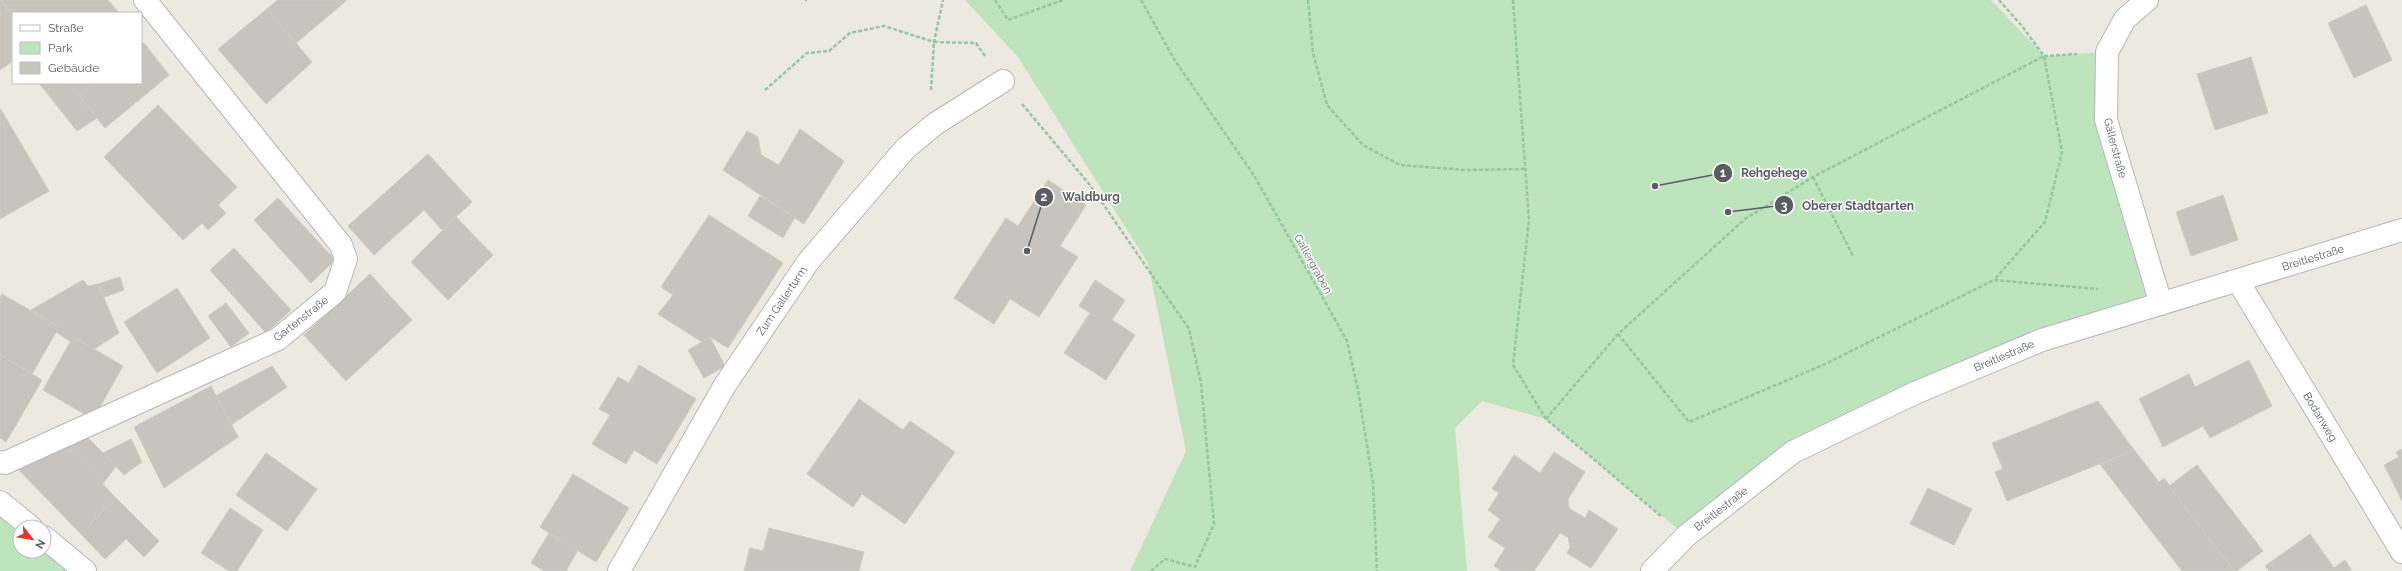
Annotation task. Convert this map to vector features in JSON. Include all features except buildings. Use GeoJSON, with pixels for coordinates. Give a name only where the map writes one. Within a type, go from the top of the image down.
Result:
{"type":"FeatureCollection","features":[{"type":"Feature","properties":{"kind":"street","name":"Gartenstraße"},"geometry":{"type":"LineString","coordinates":[[0,462],[4,463],[278,339],[335,292],[346,259],[341,245],[146,0]]}},
{"type":"Feature","properties":{"kind":"street","name":"Gällerstraße"},"geometry":{"type":"LineString","coordinates":[[2147,0],[2125,19],[2107,52],[2106,120],[2161,304]]}},
{"type":"Feature","properties":{"kind":"street","name":"Zum Gallerturm"},"geometry":{"type":"LineString","coordinates":[[619,571],[725,385],[808,262],[905,149],[935,124],[1003,81]]}},
{"type":"Feature","properties":{"kind":"street","name":"Breitlestraße"},"geometry":{"type":"LineString","coordinates":[[1652,571],[1686,536],[1793,452],[1915,393],[2042,340],[2402,230]]}},
{"type":"Feature","properties":{"kind":"street","name":"Bodanweg"},"geometry":{"type":"LineString","coordinates":[[2238,281],[2402,552]]}},
{"type":"Feature","properties":{"kind":"street"},"geometry":{"type":"LineString","coordinates":[[0,502],[21,519]]}},
{"type":"Feature","properties":{"kind":"street"},"geometry":{"type":"LineString","coordinates":[[52,544],[85,571]]}},
{"type":"Feature","properties":{"kind":"path"},"geometry":{"type":"LineString","coordinates":[[935,124],[930,96],[934,42],[943,0]]}},
{"type":"Feature","properties":{"kind":"path"},"geometry":{"type":"LineString","coordinates":[[995,0],[1008,20],[1063,0]]}},
{"type":"Feature","properties":{"kind":"path","name":"Gallergraben"},"geometry":{"type":"LineString","coordinates":[[1141,0],[1174,59],[1255,177],[1347,341],[1358,390],[1373,483],[1377,571]]}},
{"type":"Feature","properties":{"kind":"path"},"geometry":{"type":"LineString","coordinates":[[1308,0],[1313,52],[1327,105],[1363,145],[1400,165],[1465,170],[1527,169]]}},
{"type":"Feature","properties":{"kind":"path"},"geometry":{"type":"LineString","coordinates":[[1513,0],[1527,169],[1529,220],[1513,365],[1546,419],[1686,536]]}},
{"type":"Feature","properties":{"kind":"path"},"geometry":{"type":"LineString","coordinates":[[1618,334],[1689,422],[1823,365],[1994,280],[2045,222],[2062,152],[2044,56],[2022,26],[1999,0]]}},
{"type":"Feature","properties":{"kind":"path"},"geometry":{"type":"LineString","coordinates":[[765,90],[807,53],[829,51],[850,33],[884,26],[934,42],[976,43],[1003,81],[1090,185],[1189,329],[1201,383],[1214,524],[1194,567],[1165,559],[1152,571]]}},
{"type":"Feature","properties":{"kind":"path"},"geometry":{"type":"LineString","coordinates":[[1546,419],[1618,334],[1745,219],[1813,177],[2044,56],[2107,52]]}},
{"type":"Feature","properties":{"kind":"path"},"geometry":{"type":"LineString","coordinates":[[1813,177],[1853,256]]}},
{"type":"Feature","properties":{"kind":"path"},"geometry":{"type":"LineString","coordinates":[[1994,280],[2100,289]]}},
{"type":"Feature","properties":{"kind":"green space"},"geometry":{"type":"Polygon","coordinates":[[[965,0],[1991,0],[2044,56],[2107,52],[2106,120],[2161,304],[2042,340],[1793,452],[1686,536],[1546,419],[1482,401],[1455,428],[1467,571],[1130,571],[1186,451],[1148,263],[1018,57],[965,0]]]}},
{"type":"Feature","properties":{"kind":"green space"},"geometry":{"type":"Polygon","coordinates":[[[0,515],[12,522],[12,559],[52,559],[52,555],[85,571],[0,571],[0,515]]]}},
{"type":"Feature","properties":{"kind":"place","name":"Rehgehege"},"geometry":{"type":"Point","coordinates":[1655,186]}},
{"type":"Feature","properties":{"kind":"place","name":"Oberer Stadtgarten"},"geometry":{"type":"Point","coordinates":[1728,212]}},
{"type":"Feature","properties":{"kind":"place","name":"Waldburg"},"geometry":{"type":"Point","coordinates":[1027,251]}}]}
